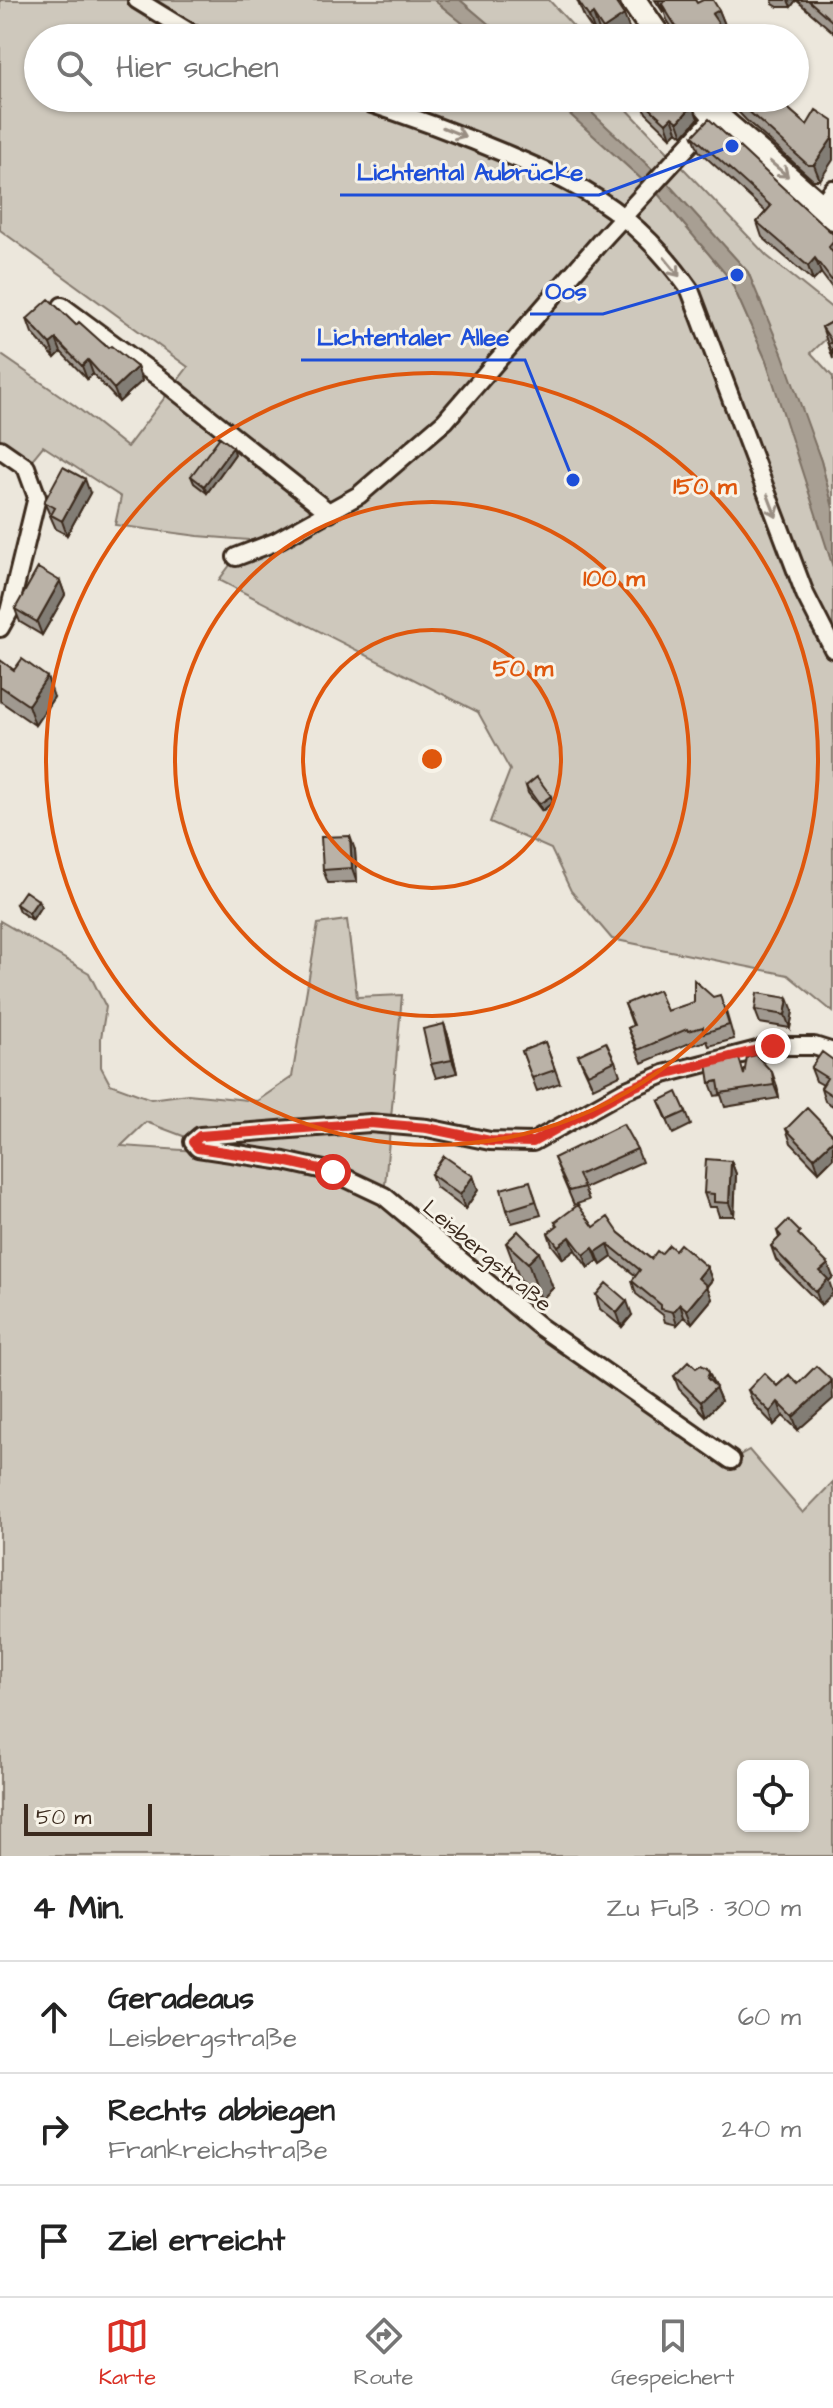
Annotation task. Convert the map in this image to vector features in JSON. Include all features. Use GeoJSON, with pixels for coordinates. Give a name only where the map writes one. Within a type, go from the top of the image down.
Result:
{"type":"FeatureCollection","features":[{"type":"Feature","properties":{"kind":"main road"},"geometry":{"type":"LineString","coordinates":[[633,0],[649,24]]}},
{"type":"Feature","properties":{"kind":"main road"},"geometry":{"type":"LineString","coordinates":[[714,112],[829,204]]}},
{"type":"Feature","properties":{"kind":"street"},"geometry":{"type":"LineString","coordinates":[[137,0],[176,24]]}},
{"type":"Feature","properties":{"kind":"street"},"geometry":{"type":"LineString","coordinates":[[397,112],[447,128],[554,174],[623,217],[659,251],[690,290],[805,594],[833,649]]}},
{"type":"Feature","properties":{"kind":"street"},"geometry":{"type":"LineString","coordinates":[[236,557],[275,542],[330,513],[377,481],[445,421],[623,217],[650,191],[705,112]]}},
{"type":"Feature","properties":{"kind":"street"},"geometry":{"type":"LineString","coordinates":[[62,306],[161,379],[330,513]]}},
{"type":"Feature","properties":{"kind":"street"},"geometry":{"type":"LineString","coordinates":[[0,449],[26,467],[37,497],[9,612],[0,628]]}},
{"type":"Feature","properties":{"kind":"street","name":"Leisbergstraße"},"geometry":{"type":"LineString","coordinates":[[731,1460],[539,1326],[384,1196],[333,1172],[198,1148],[193,1142],[200,1136],[370,1123],[427,1128],[490,1141],[533,1142],[624,1091],[664,1074],[773,1046],[814,1046],[833,1052]]}},
{"type":"Feature","properties":{"kind":"shaded area"},"geometry":{"type":"Polygon","coordinates":[[[0,0],[434,0],[464,24],[24,24],[24,112],[567,112],[659,195],[730,279],[766,360],[833,567],[833,1012],[788,975],[612,939],[571,891],[551,849],[490,822],[510,770],[478,712],[219,580],[236,557],[273,542],[115,525],[121,497],[43,446],[26,467],[0,449],[0,354],[74,405],[127,447],[188,367],[0,230],[0,0]]]}},
{"type":"Feature","properties":{"kind":"shaded area"},"geometry":{"type":"Polygon","coordinates":[[[434,0],[460,0],[488,24],[464,24],[434,0]]]}},
{"type":"Feature","properties":{"kind":"shaded area"},"geometry":{"type":"Polygon","coordinates":[[[460,0],[549,0],[571,24],[488,24],[460,0]]]}},
{"type":"Feature","properties":{"kind":"shaded area"},"geometry":{"type":"Polygon","coordinates":[[[567,112],[591,112],[669,185],[748,272],[782,353],[821,461],[833,508],[833,567],[766,360],[730,279],[659,195],[567,112]]]}},
{"type":"Feature","properties":{"kind":"shaded area"},"geometry":{"type":"Polygon","coordinates":[[[591,112],[630,112],[767,256],[833,309],[833,332],[811,353],[833,377],[833,508],[821,461],[748,272],[669,185],[591,112]]]}},
{"type":"Feature","properties":{"kind":"shaded area"},"geometry":{"type":"Polygon","coordinates":[[[347,920],[357,997],[402,995],[384,1196],[432,1239],[731,1460],[749,1450],[803,1513],[833,1482],[833,1856],[0,1856],[0,921],[89,973],[106,1007],[101,1038],[101,1067],[110,1084],[151,1099],[188,1094],[257,1101],[292,1077],[318,924],[347,920]],[[146,1122],[121,1146],[228,1153],[146,1122]]]}},
{"type":"Feature","properties":{"kind":"building"},"geometry":{"type":"Polygon","coordinates":[[[614,0],[624,15],[610,24],[600,24],[593,14],[589,17],[578,1],[614,0]]]}},
{"type":"Feature","properties":{"kind":"building"},"geometry":{"type":"Polygon","coordinates":[[[665,0],[695,0],[697,3],[713,0],[719,10],[712,14],[719,24],[674,24],[662,4],[665,0]]]}},
{"type":"Feature","properties":{"kind":"building"},"geometry":{"type":"Polygon","coordinates":[[[808,0],[833,0],[833,22],[808,0]]]}},
{"type":"Feature","properties":{"kind":"building"},"geometry":{"type":"Polygon","coordinates":[[[816,110],[833,121],[833,137],[814,165],[808,165],[749,112],[792,112],[807,125],[816,110]]]}},
{"type":"Feature","properties":{"kind":"building"},"geometry":{"type":"Polygon","coordinates":[[[654,112],[687,112],[678,122],[672,117],[666,123],[654,112]]]}},
{"type":"Feature","properties":{"kind":"building"},"geometry":{"type":"Polygon","coordinates":[[[709,119],[833,234],[829,247],[833,253],[833,282],[815,258],[808,266],[757,222],[771,206],[693,136],[709,119]]]}},
{"type":"Feature","properties":{"kind":"building"},"geometry":{"type":"Polygon","coordinates":[[[49,299],[76,325],[79,322],[108,348],[111,346],[137,367],[114,389],[88,360],[82,366],[56,339],[50,344],[27,319],[49,299]]]}},
{"type":"Feature","properties":{"kind":"building"},"geometry":{"type":"Polygon","coordinates":[[[833,321],[833,354],[828,344],[831,343],[830,339],[822,327],[833,321]]]}},
{"type":"Feature","properties":{"kind":"building"},"geometry":{"type":"Polygon","coordinates":[[[220,437],[233,447],[204,486],[191,476],[220,437]]]}},
{"type":"Feature","properties":{"kind":"building"},"geometry":{"type":"Polygon","coordinates":[[[63,467],[85,479],[62,521],[51,515],[55,508],[44,502],[63,467]]]}},
{"type":"Feature","properties":{"kind":"building"},"geometry":{"type":"Polygon","coordinates":[[[38,568],[60,581],[37,622],[15,609],[38,568]]]}},
{"type":"Feature","properties":{"kind":"building"},"geometry":{"type":"Polygon","coordinates":[[[22,659],[47,677],[28,705],[0,686],[0,660],[14,670],[22,659]]]}},
{"type":"Feature","properties":{"kind":"building"},"geometry":{"type":"Polygon","coordinates":[[[537,777],[551,796],[539,804],[526,786],[537,777]]]}},
{"type":"Feature","properties":{"kind":"building"},"geometry":{"type":"Polygon","coordinates":[[[350,836],[352,868],[323,870],[321,837],[350,836]]]}},
{"type":"Feature","properties":{"kind":"building"},"geometry":{"type":"Polygon","coordinates":[[[25,891],[38,900],[29,913],[16,904],[25,891]]]}},
{"type":"Feature","properties":{"kind":"building"},"geometry":{"type":"Polygon","coordinates":[[[694,980],[713,997],[720,995],[729,1025],[704,1033],[703,1027],[687,1029],[638,1050],[628,1028],[634,1025],[625,1004],[658,990],[667,1011],[694,1002],[694,980]]]}},
{"type":"Feature","properties":{"kind":"building"},"geometry":{"type":"Polygon","coordinates":[[[757,993],[788,998],[785,1015],[755,1010],[757,993]]]}},
{"type":"Feature","properties":{"kind":"building"},"geometry":{"type":"Polygon","coordinates":[[[444,1024],[452,1060],[431,1064],[423,1029],[444,1024]]]}},
{"type":"Feature","properties":{"kind":"building"},"geometry":{"type":"Polygon","coordinates":[[[545,1042],[555,1070],[532,1078],[522,1051],[545,1042]]]}},
{"type":"Feature","properties":{"kind":"building"},"geometry":{"type":"Polygon","coordinates":[[[606,1042],[615,1061],[588,1074],[578,1055],[606,1042]]]}},
{"type":"Feature","properties":{"kind":"building"},"geometry":{"type":"Polygon","coordinates":[[[822,1052],[833,1060],[833,1096],[821,1088],[827,1078],[811,1068],[822,1052]]]}},
{"type":"Feature","properties":{"kind":"building"},"geometry":{"type":"Polygon","coordinates":[[[756,1055],[772,1072],[774,1085],[720,1093],[718,1081],[710,1083],[707,1064],[739,1058],[744,1075],[747,1057],[756,1055]]]}},
{"type":"Feature","properties":{"kind":"building"},"geometry":{"type":"Polygon","coordinates":[[[677,1092],[686,1112],[668,1120],[659,1101],[677,1092]]]}},
{"type":"Feature","properties":{"kind":"building"},"geometry":{"type":"Polygon","coordinates":[[[807,1108],[833,1135],[833,1140],[814,1158],[786,1129],[807,1108]]]}},
{"type":"Feature","properties":{"kind":"building"},"geometry":{"type":"Polygon","coordinates":[[[623,1124],[637,1149],[578,1175],[584,1187],[569,1191],[554,1158],[623,1124]]]}},
{"type":"Feature","properties":{"kind":"building"},"geometry":{"type":"Polygon","coordinates":[[[444,1156],[473,1176],[460,1195],[431,1174],[444,1156]]]}},
{"type":"Feature","properties":{"kind":"building"},"geometry":{"type":"Polygon","coordinates":[[[706,1159],[731,1161],[729,1203],[714,1202],[714,1194],[704,1193],[706,1159]]]}},
{"type":"Feature","properties":{"kind":"building"},"geometry":{"type":"Polygon","coordinates":[[[530,1181],[536,1201],[507,1210],[501,1189],[530,1181]]]}},
{"type":"Feature","properties":{"kind":"building"},"geometry":{"type":"Polygon","coordinates":[[[578,1205],[594,1227],[608,1217],[619,1233],[651,1259],[657,1251],[661,1254],[669,1245],[675,1250],[680,1244],[707,1267],[698,1278],[707,1286],[687,1310],[680,1304],[673,1312],[661,1309],[661,1305],[632,1281],[640,1270],[608,1244],[596,1252],[593,1248],[584,1255],[570,1237],[558,1246],[548,1233],[558,1225],[555,1222],[578,1205]]]}},
{"type":"Feature","properties":{"kind":"building"},"geometry":{"type":"Polygon","coordinates":[[[788,1220],[828,1264],[820,1271],[828,1279],[816,1292],[771,1246],[781,1236],[777,1231],[788,1220]]]}},
{"type":"Feature","properties":{"kind":"building"},"geometry":{"type":"Polygon","coordinates":[[[518,1231],[539,1252],[528,1263],[506,1243],[518,1231]]]}},
{"type":"Feature","properties":{"kind":"building"},"geometry":{"type":"Polygon","coordinates":[[[606,1283],[627,1301],[617,1313],[596,1295],[606,1283]]]}},
{"type":"Feature","properties":{"kind":"building"},"geometry":{"type":"Polygon","coordinates":[[[689,1361],[696,1368],[701,1365],[707,1368],[707,1378],[716,1387],[701,1402],[674,1376],[689,1361]]]}},
{"type":"Feature","properties":{"kind":"building"},"geometry":{"type":"Polygon","coordinates":[[[816,1366],[832,1381],[793,1417],[778,1402],[770,1412],[748,1390],[764,1373],[777,1386],[789,1375],[798,1384],[816,1366]]]}},
{"type":"Feature","properties":{"kind":"place","name":"Lichtental Aubrücke"},"geometry":{"type":"Point","coordinates":[732,146]}},
{"type":"Feature","properties":{"kind":"place","name":"Oos"},"geometry":{"type":"Point","coordinates":[737,275]}},
{"type":"Feature","properties":{"kind":"place","name":"Lichtentaler Allee"},"geometry":{"type":"Point","coordinates":[573,480]}},
{"type":"Feature","properties":{"kind":"route"},"geometry":{"type":"LineString","coordinates":[[333,1172],[198,1148],[193,1142],[200,1136],[370,1123],[427,1128],[490,1141],[533,1142],[624,1091],[664,1074],[773,1046]]}}]}
